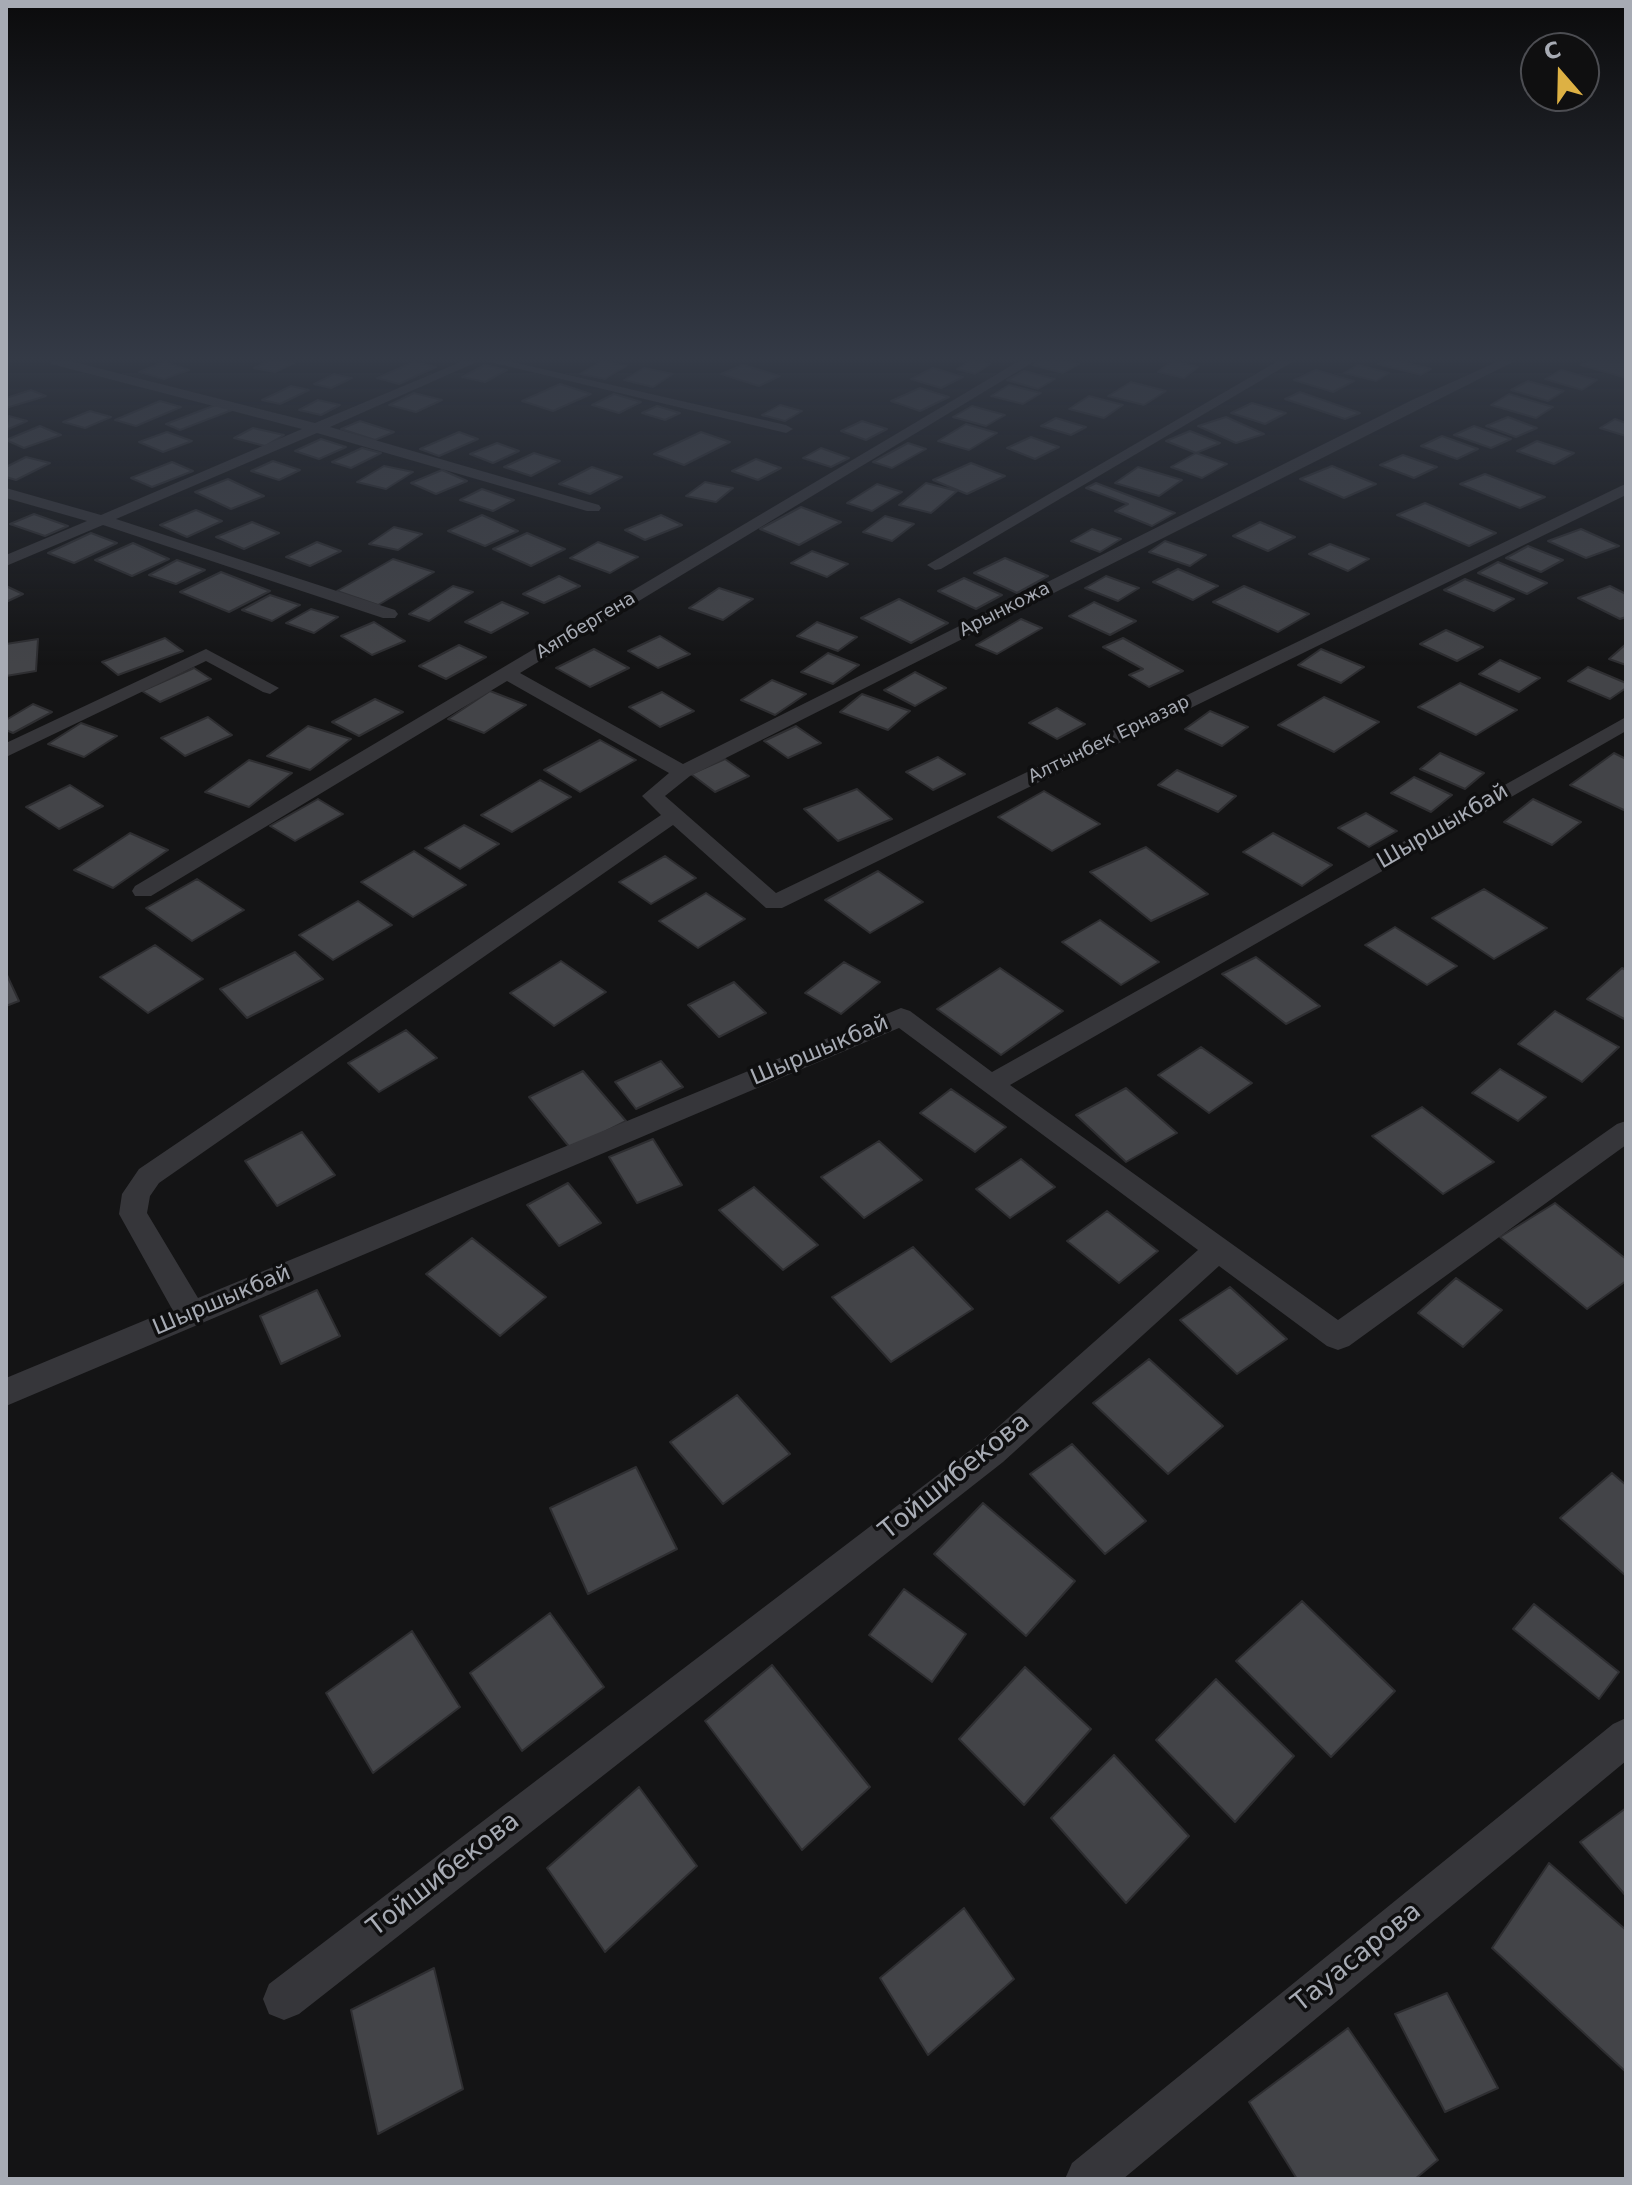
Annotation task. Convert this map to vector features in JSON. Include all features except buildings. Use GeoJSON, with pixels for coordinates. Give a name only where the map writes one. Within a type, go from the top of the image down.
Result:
{"type":"FeatureCollection","features":[{"type":"Feature","properties":{"kind":"street"},"geometry":{"type":"LineString","coordinates":[[6,561],[235,463]]}},
{"type":"Feature","properties":{"kind":"street"},"geometry":{"type":"LineString","coordinates":[[437,463],[593,508]]}},
{"type":"Feature","properties":{"kind":"street","name":"Аяпбергена"},"geometry":{"type":"LineString","coordinates":[[143,891],[857,463]]}},
{"type":"Feature","properties":{"kind":"street"},"geometry":{"type":"LineString","coordinates":[[935,565],[1111,463]]}},
{"type":"Feature","properties":{"kind":"street","name":"Арынкожа"},"geometry":{"type":"LineString","coordinates":[[683,772],[1298,463]]}},
{"type":"Feature","properties":{"kind":"street","name":"Алтынбек Ерназар"},"geometry":{"type":"LineString","coordinates":[[683,772],[652,796],[774,903],[1626,489]]}},
{"type":"Feature","properties":{"kind":"street"},"geometry":{"type":"LineString","coordinates":[[6,493],[102,520],[389,614]]}},
{"type":"Feature","properties":{"kind":"street"},"geometry":{"type":"LineString","coordinates":[[6,751],[206,654],[270,688]]}},
{"type":"Feature","properties":{"kind":"street"},"geometry":{"type":"LineString","coordinates":[[506,673],[683,772]]}},
{"type":"Feature","properties":{"kind":"street","name":"Шыршыкбай"},"geometry":{"type":"LineString","coordinates":[[6,1392],[901,1017],[991,1084],[1626,723]]}},
{"type":"Feature","properties":{"kind":"street"},"geometry":{"type":"LineString","coordinates":[[191,1314],[133,1214],[136,1194],[149,1176],[674,815]]}},
{"type":"Feature","properties":{"kind":"street"},"geometry":{"type":"LineString","coordinates":[[991,1084],[1338,1337],[1626,1131]]}},
{"type":"Feature","properties":{"kind":"street","name":"Тойшибекова"},"geometry":{"type":"LineString","coordinates":[[284,1999],[992,1452],[1218,1249]]}},
{"type":"Feature","properties":{"kind":"street","name":"Тауасарова"},"geometry":{"type":"LineString","coordinates":[[1088,2179],[1626,1737]]}}]}
